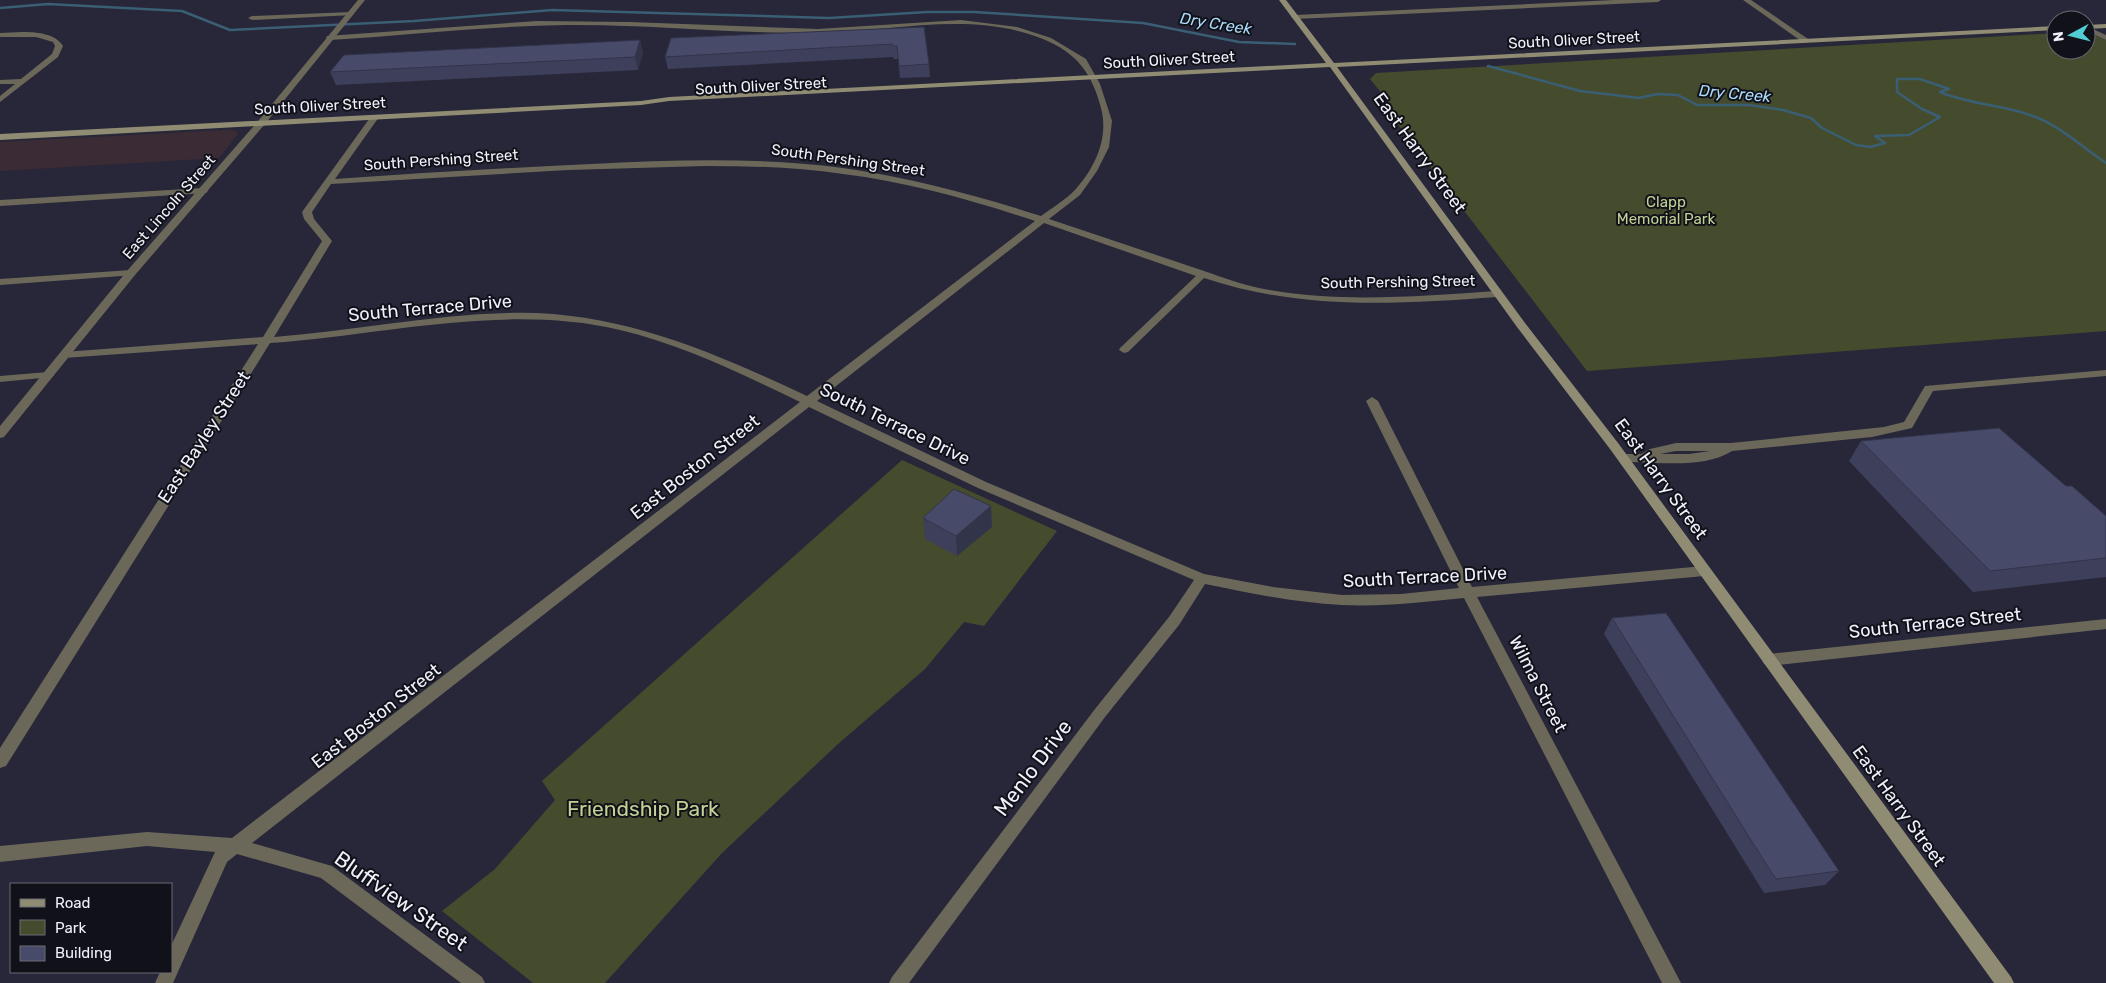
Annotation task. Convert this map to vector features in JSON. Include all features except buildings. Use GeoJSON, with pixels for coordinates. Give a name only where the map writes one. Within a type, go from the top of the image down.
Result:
{"type":"FeatureCollection","features":[{"type":"Feature","properties":{"kind":"main road","name":"East Harry Street"},"geometry":{"type":"LineString","coordinates":[[1282,0],[1498,294],[1623,458],[2005,983]]}},
{"type":"Feature","properties":{"kind":"main road","name":"South Oliver Street"},"geometry":{"type":"LineString","coordinates":[[0,137],[641,103],[668,105],[1025,86],[1076,82],[1093,78],[2046,29]]}},
{"type":"Feature","properties":{"kind":"street","name":"East Lincoln Street"},"geometry":{"type":"LineString","coordinates":[[0,434],[131,273],[262,122],[362,0]]}},
{"type":"Feature","properties":{"kind":"street"},"geometry":{"type":"LineString","coordinates":[[1295,17],[1658,0]]}},
{"type":"Feature","properties":{"kind":"street"},"geometry":{"type":"LineString","coordinates":[[1746,0],[1807,41]]}},
{"type":"Feature","properties":{"kind":"street"},"geometry":{"type":"LineString","coordinates":[[252,18],[348,16]]}},
{"type":"Feature","properties":{"kind":"street","name":"East Boston Street"},"geometry":{"type":"LineString","coordinates":[[235,846],[1076,193],[1094,172],[1108,130],[1105,106],[1084,62],[1044,37],[1008,28],[955,23],[817,31],[568,23],[333,36]]}},
{"type":"Feature","properties":{"kind":"street"},"geometry":{"type":"LineString","coordinates":[[0,35],[45,36],[58,43],[58,50],[55,56],[0,100]]}},
{"type":"Feature","properties":{"kind":"street"},"geometry":{"type":"LineString","coordinates":[[0,82],[24,81]]}},
{"type":"Feature","properties":{"kind":"street","name":"East Bayley Street"},"geometry":{"type":"LineString","coordinates":[[0,762],[266,340],[326,241],[309,219],[308,212],[327,182],[374,117]]}},
{"type":"Feature","properties":{"kind":"street","name":"South Pershing Street"},"geometry":{"type":"LineString","coordinates":[[327,182],[553,168],[688,162],[756,162],[873,175],[939,188],[1259,291],[1322,300],[1406,299],[1498,294]]}},
{"type":"Feature","properties":{"kind":"street"},"geometry":{"type":"LineString","coordinates":[[0,203],[203,191]]}},
{"type":"Feature","properties":{"kind":"street"},"geometry":{"type":"LineString","coordinates":[[0,282],[131,273]]}},
{"type":"Feature","properties":{"kind":"street"},"geometry":{"type":"LineString","coordinates":[[1124,350],[1203,274]]}},
{"type":"Feature","properties":{"kind":"street","name":"South Terrace Drive"},"geometry":{"type":"LineString","coordinates":[[64,355],[380,330],[444,320],[509,316],[562,318],[621,327],[679,344],[807,401],[982,485],[1202,578],[1273,592],[1342,600],[1400,599],[1704,571]]}},
{"type":"Feature","properties":{"kind":"street"},"geometry":{"type":"LineString","coordinates":[[1623,458],[1645,457],[1662,460],[1715,455],[1729,448],[1798,439],[1885,433],[1908,424],[1929,388],[2106,373]]}},
{"type":"Feature","properties":{"kind":"street"},"geometry":{"type":"LineString","coordinates":[[0,379],[48,375]]}},
{"type":"Feature","properties":{"kind":"street","name":"Wilma Street"},"geometry":{"type":"LineString","coordinates":[[1372,401],[1468,592],[1672,983]]}},
{"type":"Feature","properties":{"kind":"street","name":"Menlo Drive"},"geometry":{"type":"LineString","coordinates":[[898,983],[1100,713],[1174,620],[1202,578]]}},
{"type":"Feature","properties":{"kind":"street","name":"South Terrace Street"},"geometry":{"type":"LineString","coordinates":[[1769,660],[2106,624]]}},
{"type":"Feature","properties":{"kind":"street","name":"Bluffview Street"},"geometry":{"type":"LineString","coordinates":[[0,854],[147,839],[235,846],[326,872],[476,983]]}},
{"type":"Feature","properties":{"kind":"street"},"geometry":{"type":"LineString","coordinates":[[172,964],[221,857],[235,846]]}},
{"type":"Feature","properties":{"kind":"shaded area"},"geometry":{"type":"Polygon","coordinates":[[[237,131],[238,134],[219,158],[0,171],[0,142],[237,131]]]}},
{"type":"Feature","properties":{"kind":"green space","name":"Clapp Memorial Park"},"geometry":{"type":"Polygon","coordinates":[[[2046,34],[2046,60],[2096,60],[2096,36],[2106,40],[2106,331],[1587,371],[1396,122],[1392,106],[1370,79],[1376,73],[2046,34]]]}},
{"type":"Feature","properties":{"kind":"green space","name":"Friendship Park"},"geometry":{"type":"Polygon","coordinates":[[[902,460],[1057,531],[984,626],[964,622],[925,669],[838,744],[722,853],[605,983],[533,983],[442,911],[495,869],[555,800],[542,781],[902,460]]]}},
{"type":"Feature","properties":{"kind":"waterway","name":"Dry Creek"},"geometry":{"type":"LineString","coordinates":[[0,8],[48,4],[182,11],[230,30],[414,21],[552,10],[829,18],[927,12],[974,12],[1143,23],[1239,42],[1295,44]]}},
{"type":"Feature","properties":{"kind":"waterway","name":"Dry Creek"},"geometry":{"type":"LineString","coordinates":[[1488,66],[1580,91],[1639,98],[1657,94],[1678,95],[1697,105],[1749,105],[1783,110],[1811,118],[1822,128],[1856,145],[1870,147],[1885,143],[1875,136],[1909,135],[1940,117],[1922,109],[1897,92],[1897,79],[1920,79],[1949,89],[1940,92],[1951,96],[2019,112],[2040,119],[2060,130],[2106,163]]}}]}
